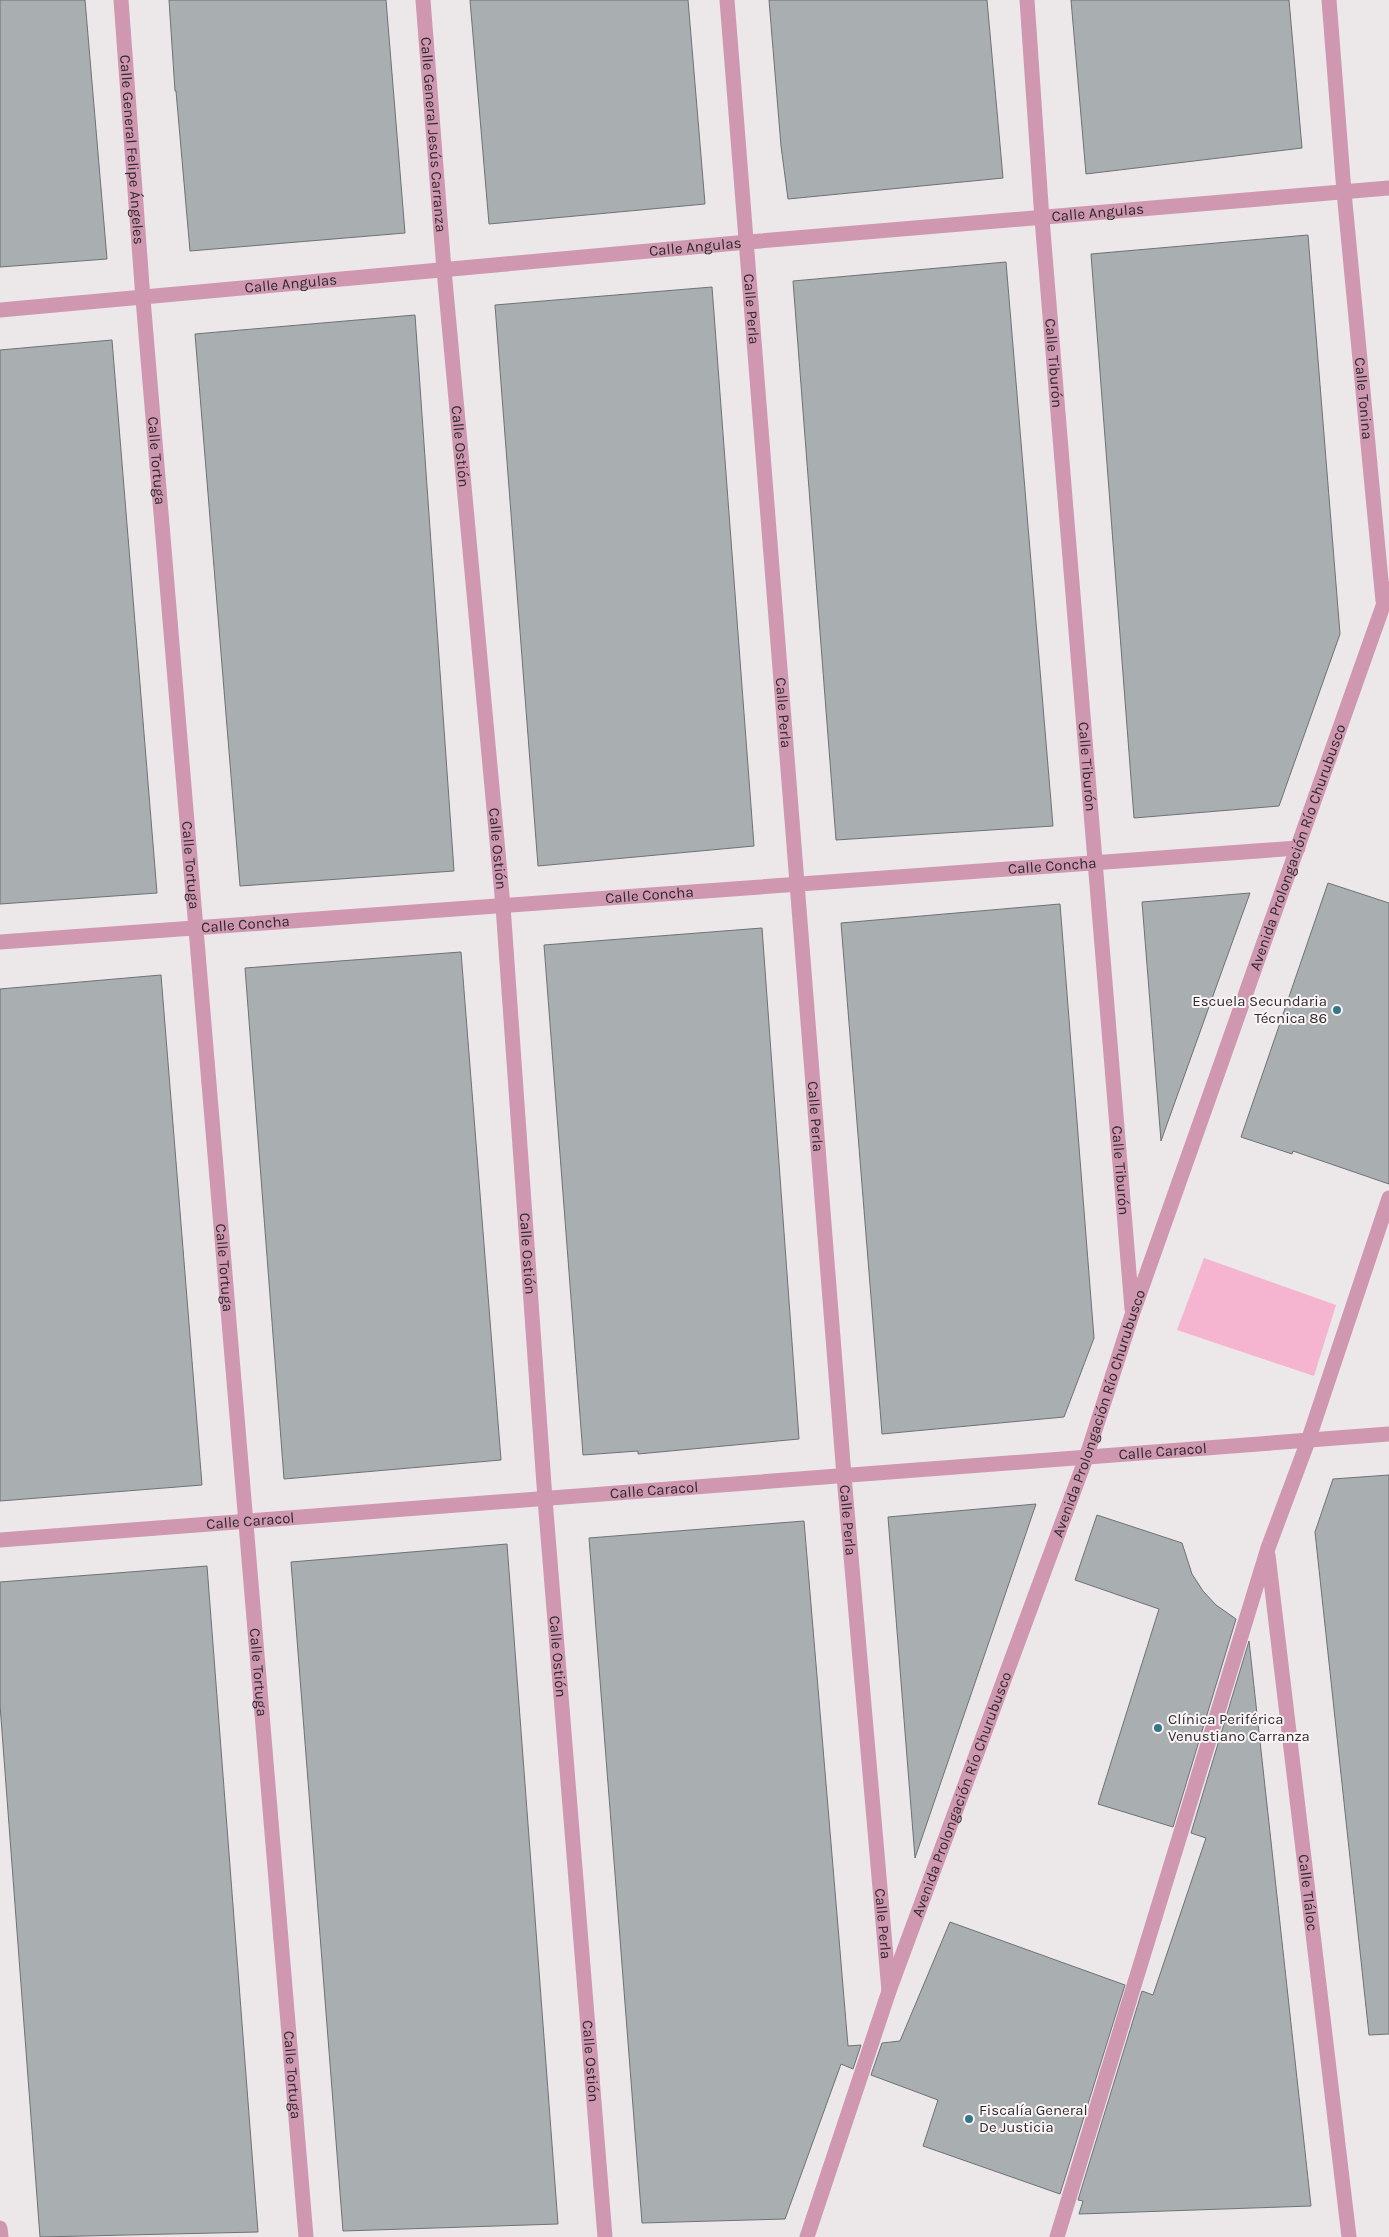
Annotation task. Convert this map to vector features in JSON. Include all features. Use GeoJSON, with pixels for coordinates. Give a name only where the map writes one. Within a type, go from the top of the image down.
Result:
{"type":"FeatureCollection","features":[{"type":"Feature","properties":{"kind":"street","name":"Calle General Felipe Ángeles"},"geometry":{"type":"LineString","coordinates":[[122,0],[143,298]]}},
{"type":"Feature","properties":{"kind":"street","name":"Calle General Jesús Carranza"},"geometry":{"type":"LineString","coordinates":[[423,0],[444,270]]}},
{"type":"Feature","properties":{"kind":"street","name":"Calle Perla"},"geometry":{"type":"LineString","coordinates":[[727,0],[748,242],[844,1476],[889,1991]]}},
{"type":"Feature","properties":{"kind":"street","name":"Calle Tiburón"},"geometry":{"type":"LineString","coordinates":[[1027,0],[1042,218],[1132,1315]]}},
{"type":"Feature","properties":{"kind":"street","name":"Calle Tonina"},"geometry":{"type":"LineString","coordinates":[[1329,0],[1344,192],[1383,606]]}},
{"type":"Feature","properties":{"kind":"street","name":"Calle Angulas"},"geometry":{"type":"LineString","coordinates":[[0,310],[748,242],[1389,188]]}},
{"type":"Feature","properties":{"kind":"street","name":"Calle Ostión"},"geometry":{"type":"LineString","coordinates":[[444,270],[502,906],[546,1499],[605,2237]]}},
{"type":"Feature","properties":{"kind":"street","name":"Calle Tortuga"},"geometry":{"type":"LineString","coordinates":[[143,298],[197,928],[244,1522],[306,2237]]}},
{"type":"Feature","properties":{"kind":"street","name":"Avenida Prolongación Río Churubusco"},"geometry":{"type":"LineString","coordinates":[[807,2237],[889,1991],[1086,1458],[1132,1315],[1389,588]]}},
{"type":"Feature","properties":{"kind":"street","name":"Calle Concha"},"geometry":{"type":"LineString","coordinates":[[0,942],[798,885],[1096,861],[1298,848]]}},
{"type":"Feature","properties":{"kind":"street"},"geometry":{"type":"LineString","coordinates":[[1056,2237],[1268,1548],[1308,1441],[1389,1198]]}},
{"type":"Feature","properties":{"kind":"street","name":"Calle Caracol"},"geometry":{"type":"LineString","coordinates":[[0,1540],[1389,1434]]}},
{"type":"Feature","properties":{"kind":"street","name":"Calle Tláloc"},"geometry":{"type":"LineString","coordinates":[[1268,1548],[1349,2237]]}},
{"type":"Feature","properties":{"kind":"street"},"geometry":{"type":"LineString","coordinates":[[0,2228],[1,2237]]}},
{"type":"Feature","properties":{"kind":"shaded area"},"geometry":{"type":"Polygon","coordinates":[[[1204,1258],[1336,1305],[1314,1376],[1177,1330],[1204,1258]]]}},
{"type":"Feature","properties":{"kind":"building"},"geometry":{"type":"Polygon","coordinates":[[[0,0],[85,0],[107,259],[0,267],[0,0]]]}},
{"type":"Feature","properties":{"kind":"building"},"geometry":{"type":"Polygon","coordinates":[[[169,0],[386,0],[405,233],[190,251],[175,91],[169,0]]]}},
{"type":"Feature","properties":{"kind":"building"},"geometry":{"type":"Polygon","coordinates":[[[470,0],[688,0],[705,204],[489,224],[470,0]]]}},
{"type":"Feature","properties":{"kind":"building"},"geometry":{"type":"Polygon","coordinates":[[[769,0],[987,0],[1003,178],[788,199],[781,146],[769,0]]]}},
{"type":"Feature","properties":{"kind":"building"},"geometry":{"type":"Polygon","coordinates":[[[1071,0],[1289,0],[1302,148],[1086,174],[1071,0]]]}},
{"type":"Feature","properties":{"kind":"building"},"geometry":{"type":"Polygon","coordinates":[[[1308,235],[1340,634],[1279,806],[1134,818],[1091,254],[1308,235]]]}},
{"type":"Feature","properties":{"kind":"building"},"geometry":{"type":"Polygon","coordinates":[[[1006,262],[1053,826],[836,840],[793,281],[1006,262]]]}},
{"type":"Feature","properties":{"kind":"building"},"geometry":{"type":"Polygon","coordinates":[[[712,287],[754,846],[538,866],[495,305],[712,287]]]}},
{"type":"Feature","properties":{"kind":"building"},"geometry":{"type":"Polygon","coordinates":[[[415,315],[454,871],[240,886],[195,334],[415,315]]]}},
{"type":"Feature","properties":{"kind":"building"},"geometry":{"type":"Polygon","coordinates":[[[112,340],[157,893],[0,904],[0,350],[112,340]]]}},
{"type":"Feature","properties":{"kind":"building"},"geometry":{"type":"Polygon","coordinates":[[[1328,883],[1389,903],[1389,1184],[1293,1151],[1292,1154],[1241,1137],[1328,883]]]}},
{"type":"Feature","properties":{"kind":"building"},"geometry":{"type":"Polygon","coordinates":[[[1250,893],[1210,1004],[1161,1141],[1142,902],[1250,893]]]}},
{"type":"Feature","properties":{"kind":"building"},"geometry":{"type":"Polygon","coordinates":[[[1060,904],[1094,1338],[1064,1417],[882,1434],[841,923],[1060,904]]]}},
{"type":"Feature","properties":{"kind":"building"},"geometry":{"type":"Polygon","coordinates":[[[762,928],[799,1439],[638,1454],[638,1451],[583,1455],[544,945],[762,928]]]}},
{"type":"Feature","properties":{"kind":"building"},"geometry":{"type":"Polygon","coordinates":[[[461,952],[501,1460],[284,1479],[245,968],[461,952]]]}},
{"type":"Feature","properties":{"kind":"building"},"geometry":{"type":"Polygon","coordinates":[[[161,975],[202,1485],[0,1501],[0,989],[161,975]]]}},
{"type":"Feature","properties":{"kind":"building"},"geometry":{"type":"Polygon","coordinates":[[[1389,1475],[1389,2034],[1369,2035],[1315,1532],[1333,1479],[1389,1475]]]}},
{"type":"Feature","properties":{"kind":"building"},"geometry":{"type":"Polygon","coordinates":[[[1036,1504],[992,1633],[915,1858],[888,1517],[1036,1504]]]}},
{"type":"Feature","properties":{"kind":"building","name":"Clínica Periférica Venustiano Carranza"},"geometry":{"type":"Polygon","coordinates":[[[1097,1515],[1182,1543],[1192,1574],[1203,1591],[1216,1605],[1236,1619],[1173,1827],[1098,1804],[1159,1609],[1075,1580],[1097,1515]]]}},
{"type":"Feature","properties":{"kind":"building"},"geometry":{"type":"Polygon","coordinates":[[[804,1521],[848,2046],[861,2045],[853,2069],[841,2064],[785,2219],[642,2223],[589,1538],[804,1521]]]}},
{"type":"Feature","properties":{"kind":"building"},"geometry":{"type":"Polygon","coordinates":[[[507,1544],[558,2224],[343,2231],[291,1562],[507,1544]]]}},
{"type":"Feature","properties":{"kind":"building"},"geometry":{"type":"Polygon","coordinates":[[[207,1566],[258,2232],[40,2237],[0,1705],[0,1582],[207,1566]]]}},
{"type":"Feature","properties":{"kind":"building"},"geometry":{"type":"Polygon","coordinates":[[[1249,1641],[1311,2206],[1079,2214],[1083,2201],[1078,2200],[1142,1991],[1153,1995],[1206,1838],[1191,1833],[1249,1641]]]}},
{"type":"Feature","properties":{"kind":"building"},"geometry":{"type":"Polygon","coordinates":[[[950,1922],[1125,1985],[1060,2194],[923,2146],[938,2100],[871,2075],[882,2043],[900,2041],[950,1922]]]}},
{"type":"Feature","properties":{"kind":"place","name":"Escuela Secundaria Técnica 86"},"geometry":{"type":"Point","coordinates":[1337,1010]}},
{"type":"Feature","properties":{"kind":"place","name":"Clínica Periférica Venustiano Carranza"},"geometry":{"type":"Point","coordinates":[1158,1728]}},
{"type":"Feature","properties":{"kind":"place","name":"Fiscalía General De Justicia"},"geometry":{"type":"Point","coordinates":[969,2119]}}]}
